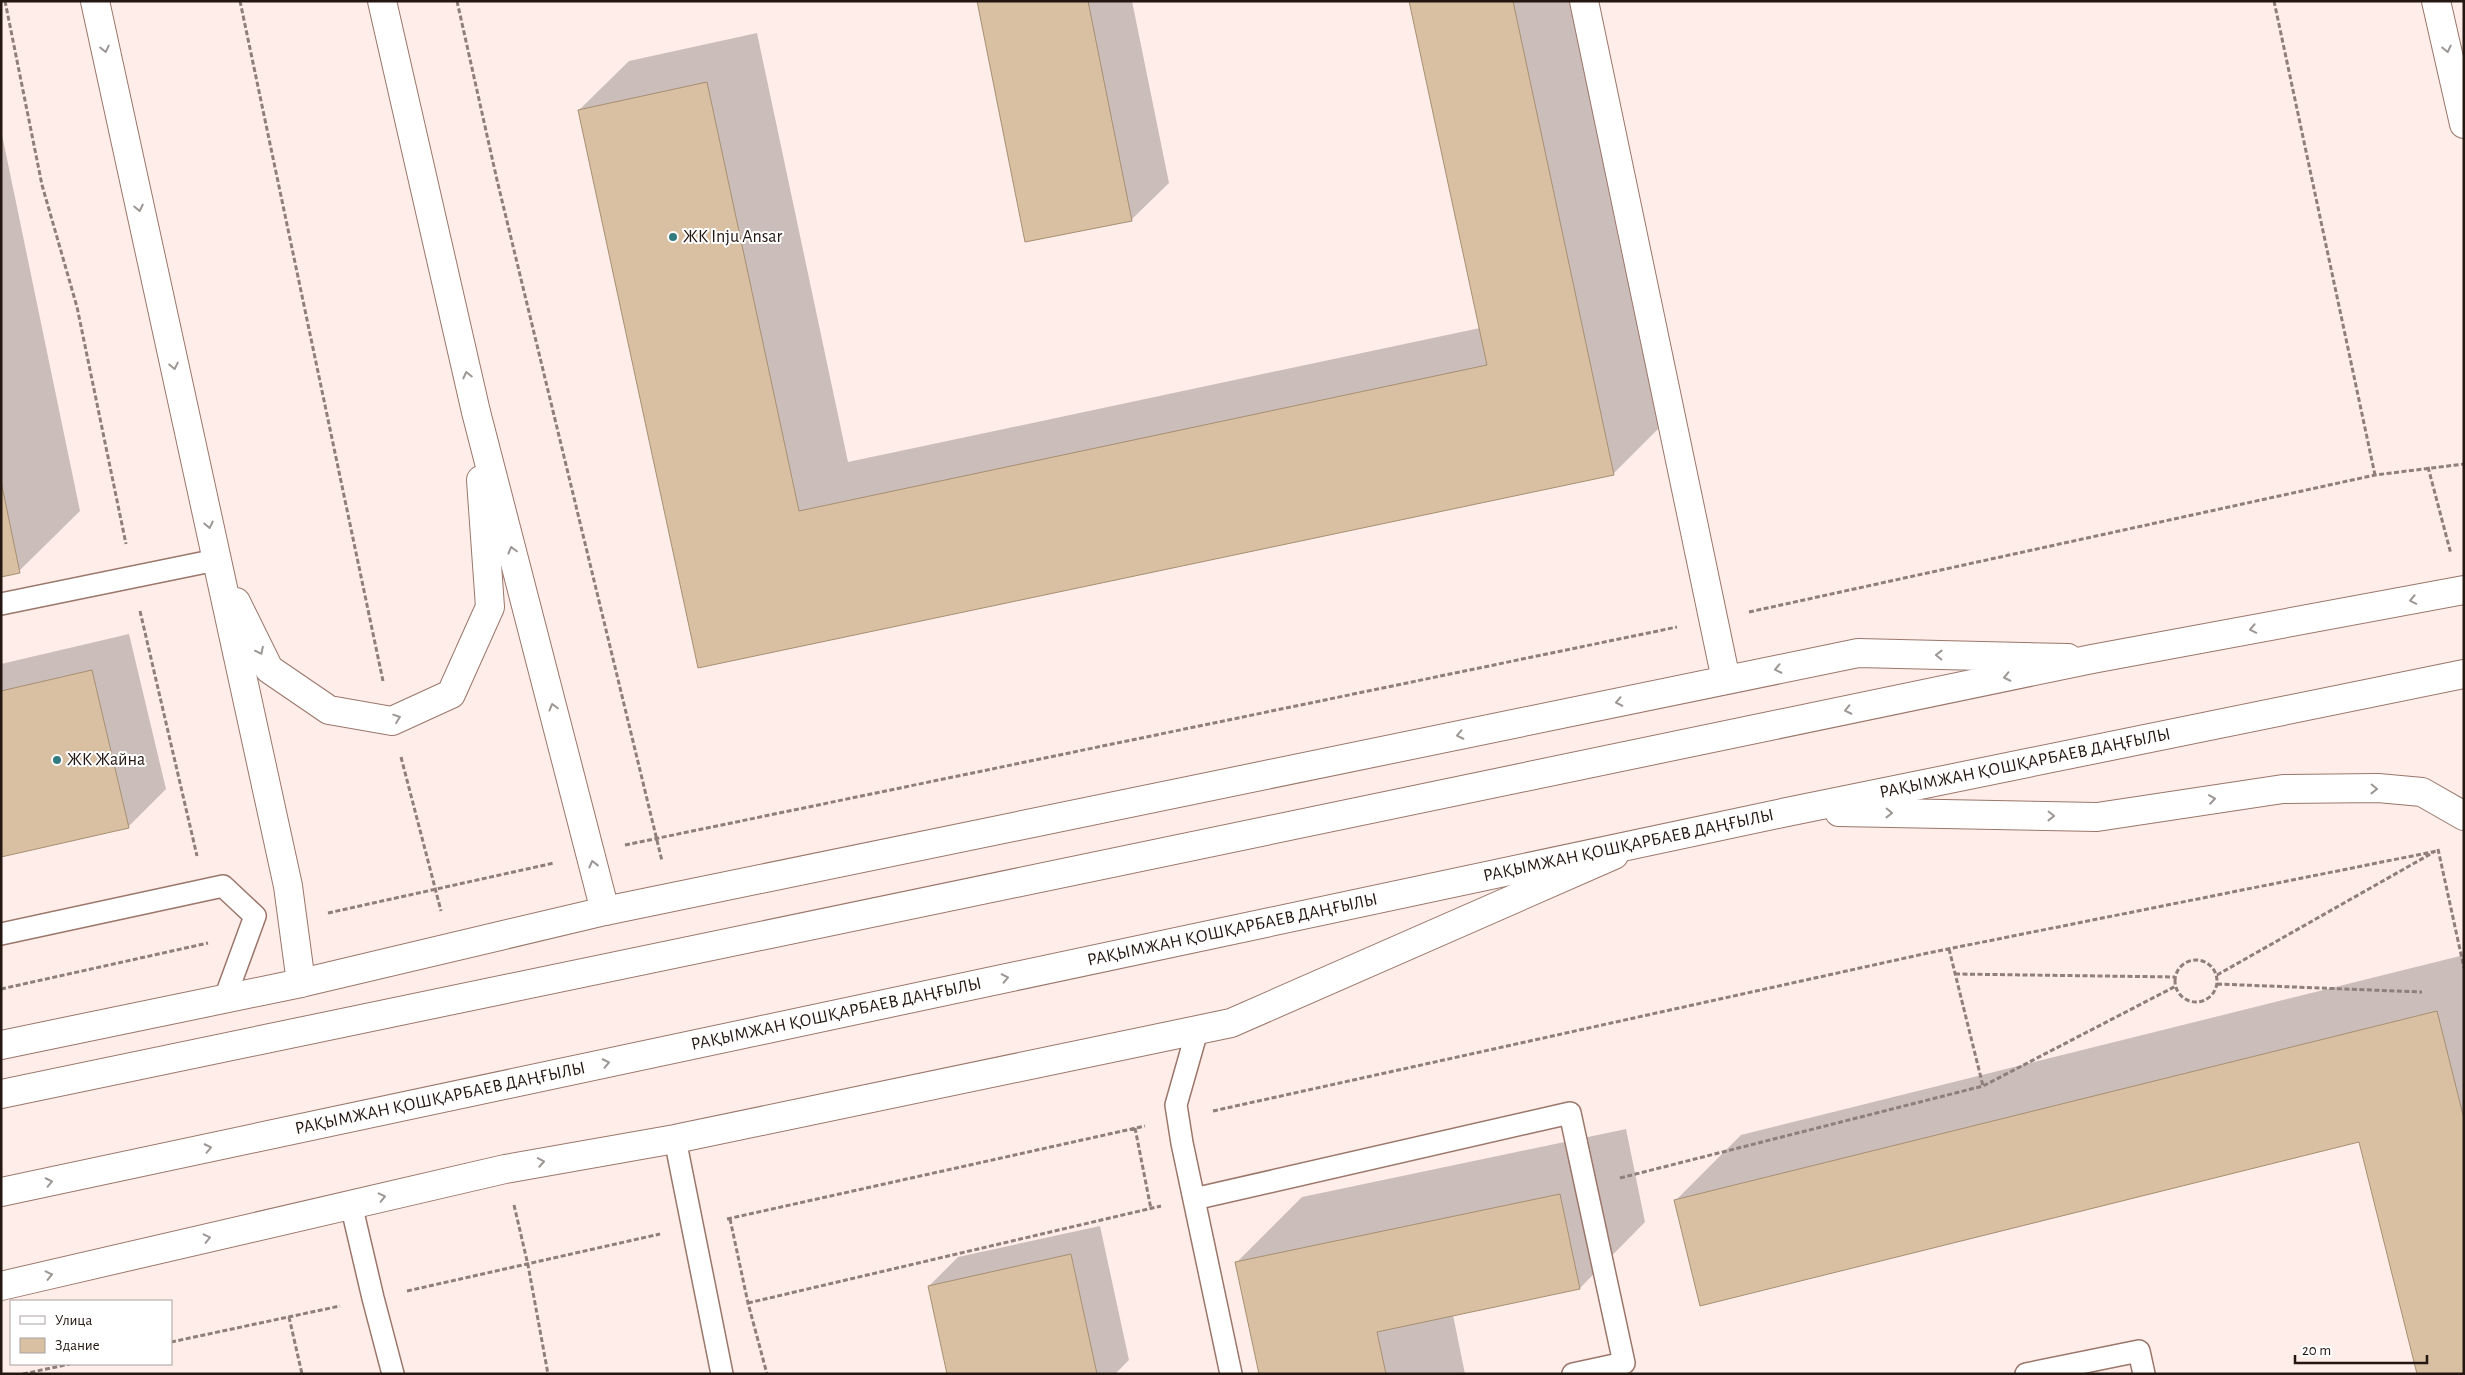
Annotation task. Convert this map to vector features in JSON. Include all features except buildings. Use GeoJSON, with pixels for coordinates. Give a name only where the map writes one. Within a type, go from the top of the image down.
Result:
{"type":"FeatureCollection","features":[{"type":"Feature","properties":{"kind":"street"},"geometry":{"type":"LineString","coordinates":[[94,1],[288,886],[301,983]]}},
{"type":"Feature","properties":{"kind":"street"},"geometry":{"type":"LineString","coordinates":[[382,1],[476,412],[605,911]]}},
{"type":"Feature","properties":{"kind":"street"},"geometry":{"type":"LineString","coordinates":[[1584,1],[1726,680]]}},
{"type":"Feature","properties":{"kind":"street"},"geometry":{"type":"LineString","coordinates":[[2436,1],[2464,124]]}},
{"type":"Feature","properties":{"kind":"street"},"geometry":{"type":"LineString","coordinates":[[216,560],[269,669],[329,710],[392,721],[451,694],[490,608],[476,412]]}},
{"type":"Feature","properties":{"kind":"street"},"geometry":{"type":"LineString","coordinates":[[1,1094],[2092,659],[2462,590]]}},
{"type":"Feature","properties":{"kind":"street"},"geometry":{"type":"LineString","coordinates":[[1,1045],[301,983],[605,911],[1858,653],[2092,659]]}},
{"type":"Feature","properties":{"kind":"street","name":"РАҚЫМЖАН ҚОШҚАРБАЕВ ДАҢҒЫЛЫ"},"geometry":{"type":"LineString","coordinates":[[1,1192],[1644,842],[2464,674]]}},
{"type":"Feature","properties":{"kind":"street"},"geometry":{"type":"LineString","coordinates":[[1787,812],[2097,817],[2283,788],[2378,788],[2422,792],[2464,816]]}},
{"type":"Feature","properties":{"kind":"street"},"geometry":{"type":"LineString","coordinates":[[1,1286],[505,1169],[675,1139],[1231,1023],[1644,842]]}},
{"type":"Feature","properties":{"kind":"lane"},"geometry":{"type":"LineString","coordinates":[[1,604],[216,560]]}},
{"type":"Feature","properties":{"kind":"lane"},"geometry":{"type":"LineString","coordinates":[[1,934],[223,886],[255,916],[225,998]]}},
{"type":"Feature","properties":{"kind":"lane"},"geometry":{"type":"LineString","coordinates":[[1196,1031],[1176,1105],[1231,1374]]}},
{"type":"Feature","properties":{"kind":"lane"},"geometry":{"type":"LineString","coordinates":[[1194,1199],[1570,1113],[1624,1363],[1573,1374]]}},
{"type":"Feature","properties":{"kind":"lane"},"geometry":{"type":"LineString","coordinates":[[675,1139],[722,1374]]}},
{"type":"Feature","properties":{"kind":"lane"},"geometry":{"type":"LineString","coordinates":[[351,1204],[393,1374]]}},
{"type":"Feature","properties":{"kind":"lane"},"geometry":{"type":"LineString","coordinates":[[2026,1374],[2139,1351],[2144,1374]]}},
{"type":"Feature","properties":{"kind":"path"},"geometry":{"type":"LineString","coordinates":[[5,1],[42,185],[77,307],[133,578],[205,890]]}},
{"type":"Feature","properties":{"kind":"path"},"geometry":{"type":"LineString","coordinates":[[240,1],[392,721],[436,891]]}},
{"type":"Feature","properties":{"kind":"path"},"geometry":{"type":"LineString","coordinates":[[457,1],[496,180],[670,898]]}},
{"type":"Feature","properties":{"kind":"path"},"geometry":{"type":"LineString","coordinates":[[2274,1],[2375,475]]}},
{"type":"Feature","properties":{"kind":"path"},"geometry":{"type":"LineString","coordinates":[[293,921],[436,891],[656,837],[1713,620],[2375,475],[2464,464]]}},
{"type":"Feature","properties":{"kind":"path"},"geometry":{"type":"LineString","coordinates":[[2428,468],[2462,590]]}},
{"type":"Feature","properties":{"kind":"path"},"geometry":{"type":"LineString","coordinates":[[528,1265],[1135,1128],[1948,949],[2437,851]]}},
{"type":"Feature","properties":{"kind":"path"},"geometry":{"type":"LineString","coordinates":[[2437,851],[2464,968]]}},
{"type":"Feature","properties":{"kind":"path"},"geometry":{"type":"LineString","coordinates":[[2217,975],[2437,851]]}},
{"type":"Feature","properties":{"kind":"path"},"geometry":{"type":"LineString","coordinates":[[1,989],[248,934]]}},
{"type":"Feature","properties":{"kind":"path"},"geometry":{"type":"LineString","coordinates":[[1948,949],[1983,1086]]}},
{"type":"Feature","properties":{"kind":"path"},"geometry":{"type":"LineString","coordinates":[[2195,959],[2204,961],[2212,967],[2217,975],[2214,993],[2206,1000],[2197,1002],[2188,1000],[2180,995],[2176,986],[2176,977],[2179,969],[2186,962],[2195,959]]}},
{"type":"Feature","properties":{"kind":"path"},"geometry":{"type":"LineString","coordinates":[[1955,974],[2176,977]]}},
{"type":"Feature","properties":{"kind":"path"},"geometry":{"type":"LineString","coordinates":[[2217,984],[2422,992]]}},
{"type":"Feature","properties":{"kind":"path"},"geometry":{"type":"LineString","coordinates":[[1586,1186],[1983,1086],[2176,986]]}},
{"type":"Feature","properties":{"kind":"path"},"geometry":{"type":"LineString","coordinates":[[1135,1128],[1151,1209]]}},
{"type":"Feature","properties":{"kind":"path"},"geometry":{"type":"LineString","coordinates":[[505,1169],[528,1265],[548,1374]]}},
{"type":"Feature","properties":{"kind":"path"},"geometry":{"type":"LineString","coordinates":[[748,1303],[1194,1199]]}},
{"type":"Feature","properties":{"kind":"path"},"geometry":{"type":"LineString","coordinates":[[730,1219],[748,1303],[767,1374]]}},
{"type":"Feature","properties":{"kind":"path"},"geometry":{"type":"LineString","coordinates":[[289,1317],[302,1374]]}},
{"type":"Feature","properties":{"kind":"path"},"geometry":{"type":"LineString","coordinates":[[23,1374],[65,1365]]}},
{"type":"Feature","properties":{"kind":"place","name":"ЖК Inju Ansar"},"geometry":{"type":"Point","coordinates":[673,237]}},
{"type":"Feature","properties":{"kind":"place","name":"ЖК Жайна"},"geometry":{"type":"Point","coordinates":[57,760]}}]}
